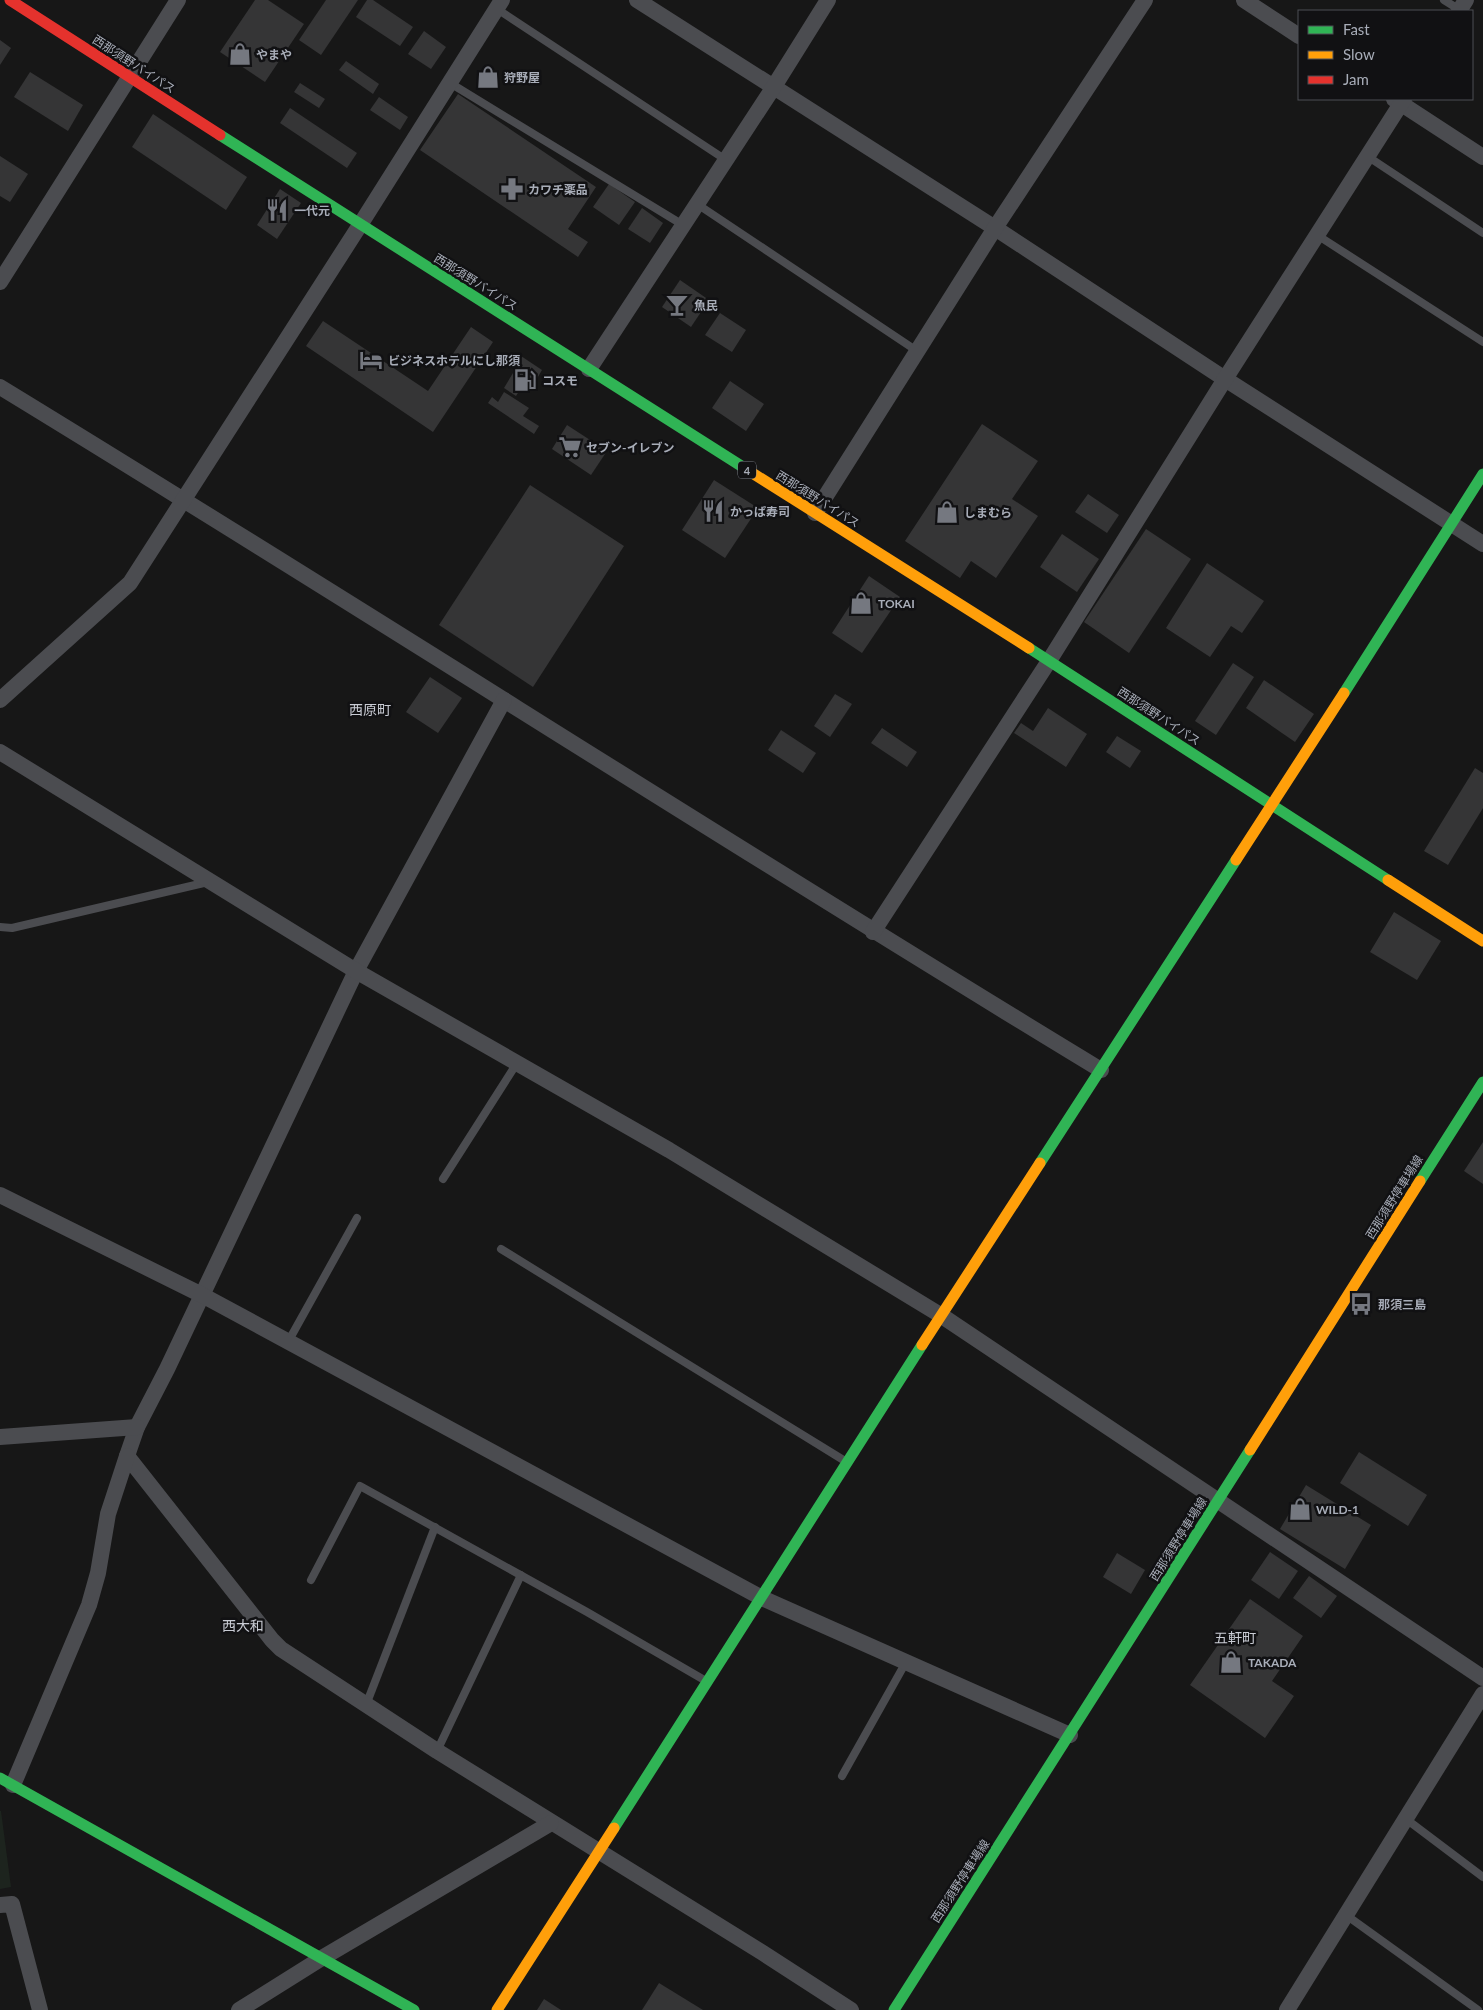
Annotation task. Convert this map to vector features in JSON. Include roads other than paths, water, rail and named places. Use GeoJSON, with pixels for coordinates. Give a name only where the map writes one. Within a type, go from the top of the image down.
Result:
{"type":"FeatureCollection","features":[{"type":"Feature","properties":{"kind":"main road","name":"西那須野バイパス"},"geometry":{"type":"LineString","coordinates":[[10,0],[360,225],[1049,661],[1483,941]]}},
{"type":"Feature","properties":{"kind":"main road"},"geometry":{"type":"LineString","coordinates":[[497,2010],[1483,474]]}},
{"type":"Feature","properties":{"kind":"main road","name":"西那須野停車場線"},"geometry":{"type":"LineString","coordinates":[[894,2010],[1483,1082]]}},
{"type":"Feature","properties":{"kind":"main road"},"geometry":{"type":"LineString","coordinates":[[7,1781],[414,2010]]}},
{"type":"Feature","properties":{"kind":"street"},"geometry":{"type":"LineString","coordinates":[[0,282],[178,0]]}},
{"type":"Feature","properties":{"kind":"street"},"geometry":{"type":"LineString","coordinates":[[637,0],[995,228],[1225,379],[1483,544]]}},
{"type":"Feature","properties":{"kind":"street"},"geometry":{"type":"LineString","coordinates":[[589,369],[773,88],[828,0]]}},
{"type":"Feature","properties":{"kind":"street"},"geometry":{"type":"LineString","coordinates":[[815,514],[995,228],[1145,0]]}},
{"type":"Feature","properties":{"kind":"street"},"geometry":{"type":"LineString","coordinates":[[1244,0],[1298,35]]}},
{"type":"Feature","properties":{"kind":"street"},"geometry":{"type":"LineString","coordinates":[[0,700],[130,583],[500,4]]}},
{"type":"Feature","properties":{"kind":"street"},"geometry":{"type":"LineString","coordinates":[[873,932],[1049,661],[1225,379],[1368,156],[1400,100],[1483,157]]}},
{"type":"Feature","properties":{"kind":"street"},"geometry":{"type":"LineString","coordinates":[[0,387],[184,499],[873,932],[1100,1070]]}},
{"type":"Feature","properties":{"kind":"street"},"geometry":{"type":"LineString","coordinates":[[7,1781],[88,1605],[98,1573],[108,1514],[137,1427],[167,1370],[356,971],[504,700]]}},
{"type":"Feature","properties":{"kind":"street"},"geometry":{"type":"LineString","coordinates":[[0,752],[356,971],[669,1150],[942,1316],[1483,1678]]}},
{"type":"Feature","properties":{"kind":"street"},"geometry":{"type":"LineString","coordinates":[[0,1195],[202,1295],[762,1598],[1070,1735]]}},
{"type":"Feature","properties":{"kind":"street"},"geometry":{"type":"LineString","coordinates":[[0,1437],[137,1427]]}},
{"type":"Feature","properties":{"kind":"street"},"geometry":{"type":"LineString","coordinates":[[127,1456],[281,1649],[437,1752],[550,1823],[600,1851],[851,2010]]}},
{"type":"Feature","properties":{"kind":"street"},"geometry":{"type":"LineString","coordinates":[[1287,2010],[1481,1703]]}},
{"type":"Feature","properties":{"kind":"street"},"geometry":{"type":"LineString","coordinates":[[239,2010],[322,1958],[550,1823]]}},
{"type":"Feature","properties":{"kind":"street"},"geometry":{"type":"LineString","coordinates":[[0,1905],[12,1904],[40,2010]]}},
{"type":"Feature","properties":{"kind":"lane"},"geometry":{"type":"LineString","coordinates":[[1444,0],[1461,7]]}},
{"type":"Feature","properties":{"kind":"lane"},"geometry":{"type":"LineString","coordinates":[[500,4],[726,160]]}},
{"type":"Feature","properties":{"kind":"lane"},"geometry":{"type":"LineString","coordinates":[[450,83],[683,226]]}},
{"type":"Feature","properties":{"kind":"lane"},"geometry":{"type":"LineString","coordinates":[[1368,156],[1483,233]]}},
{"type":"Feature","properties":{"kind":"lane"},"geometry":{"type":"LineString","coordinates":[[697,204],[917,352]]}},
{"type":"Feature","properties":{"kind":"lane"},"geometry":{"type":"LineString","coordinates":[[1317,235],[1483,342]]}},
{"type":"Feature","properties":{"kind":"lane"},"geometry":{"type":"LineString","coordinates":[[0,927],[12,928],[210,881]]}},
{"type":"Feature","properties":{"kind":"lane"},"geometry":{"type":"LineString","coordinates":[[443,1179],[517,1063]]}},
{"type":"Feature","properties":{"kind":"lane"},"geometry":{"type":"LineString","coordinates":[[288,1342],[356,1218]]}},
{"type":"Feature","properties":{"kind":"lane"},"geometry":{"type":"LineString","coordinates":[[501,1249],[847,1462]]}},
{"type":"Feature","properties":{"kind":"lane"},"geometry":{"type":"LineString","coordinates":[[311,1580],[360,1486],[520,1574],[708,1682]]}},
{"type":"Feature","properties":{"kind":"lane"},"geometry":{"type":"LineString","coordinates":[[366,1705],[435,1527]]}},
{"type":"Feature","properties":{"kind":"lane"},"geometry":{"type":"LineString","coordinates":[[437,1752],[520,1574]]}},
{"type":"Feature","properties":{"kind":"lane"},"geometry":{"type":"LineString","coordinates":[[842,1776],[906,1662]]}},
{"type":"Feature","properties":{"kind":"lane"},"geometry":{"type":"LineString","coordinates":[[1406,1819],[1483,1877]]}},
{"type":"Feature","properties":{"kind":"lane"},"geometry":{"type":"LineString","coordinates":[[1346,1915],[1478,2010]]}},
{"type":"Feature","properties":{"kind":"place","name":"やまや"},"geometry":{"type":"Point","coordinates":[240,54]}},
{"type":"Feature","properties":{"kind":"place","name":"狩野屋"},"geometry":{"type":"Point","coordinates":[488,77]}},
{"type":"Feature","properties":{"kind":"place","name":"カワチ薬品"},"geometry":{"type":"Point","coordinates":[512,189]}},
{"type":"Feature","properties":{"kind":"place","name":"一代元"},"geometry":{"type":"Point","coordinates":[277,210]}},
{"type":"Feature","properties":{"kind":"place","name":"魚民"},"geometry":{"type":"Point","coordinates":[677,305]}},
{"type":"Feature","properties":{"kind":"place","name":"ビジネスホテルにし那須"},"geometry":{"type":"Point","coordinates":[371,360]}},
{"type":"Feature","properties":{"kind":"place","name":"コスモ"},"geometry":{"type":"Point","coordinates":[525,380]}},
{"type":"Feature","properties":{"kind":"place","name":"セブン-イレブン"},"geometry":{"type":"Point","coordinates":[570,447]}},
{"type":"Feature","properties":{"kind":"place","name":"かっぱ寿司"},"geometry":{"type":"Point","coordinates":[713,511]}},
{"type":"Feature","properties":{"kind":"place","name":"しまむら"},"geometry":{"type":"Point","coordinates":[947,512]}},
{"type":"Feature","properties":{"kind":"place","name":"TOKAI"},"geometry":{"type":"Point","coordinates":[861,603]}},
{"type":"Feature","properties":{"kind":"place","name":"那須三島"},"geometry":{"type":"Point","coordinates":[1361,1304]}},
{"type":"Feature","properties":{"kind":"place","name":"WILD-1"},"geometry":{"type":"Point","coordinates":[1300,1509]}},
{"type":"Feature","properties":{"kind":"place","name":"TAKADA"},"geometry":{"type":"Point","coordinates":[1231,1662]}},
{"type":"Feature","properties":{"kind":"district","name":"西原町"},"geometry":{"type":"Point","coordinates":[370,709]}},
{"type":"Feature","properties":{"kind":"district","name":"西大和"},"geometry":{"type":"Point","coordinates":[243,1625]}},
{"type":"Feature","properties":{"kind":"district","name":"五軒町"},"geometry":{"type":"Point","coordinates":[1235,1637]}}]}
